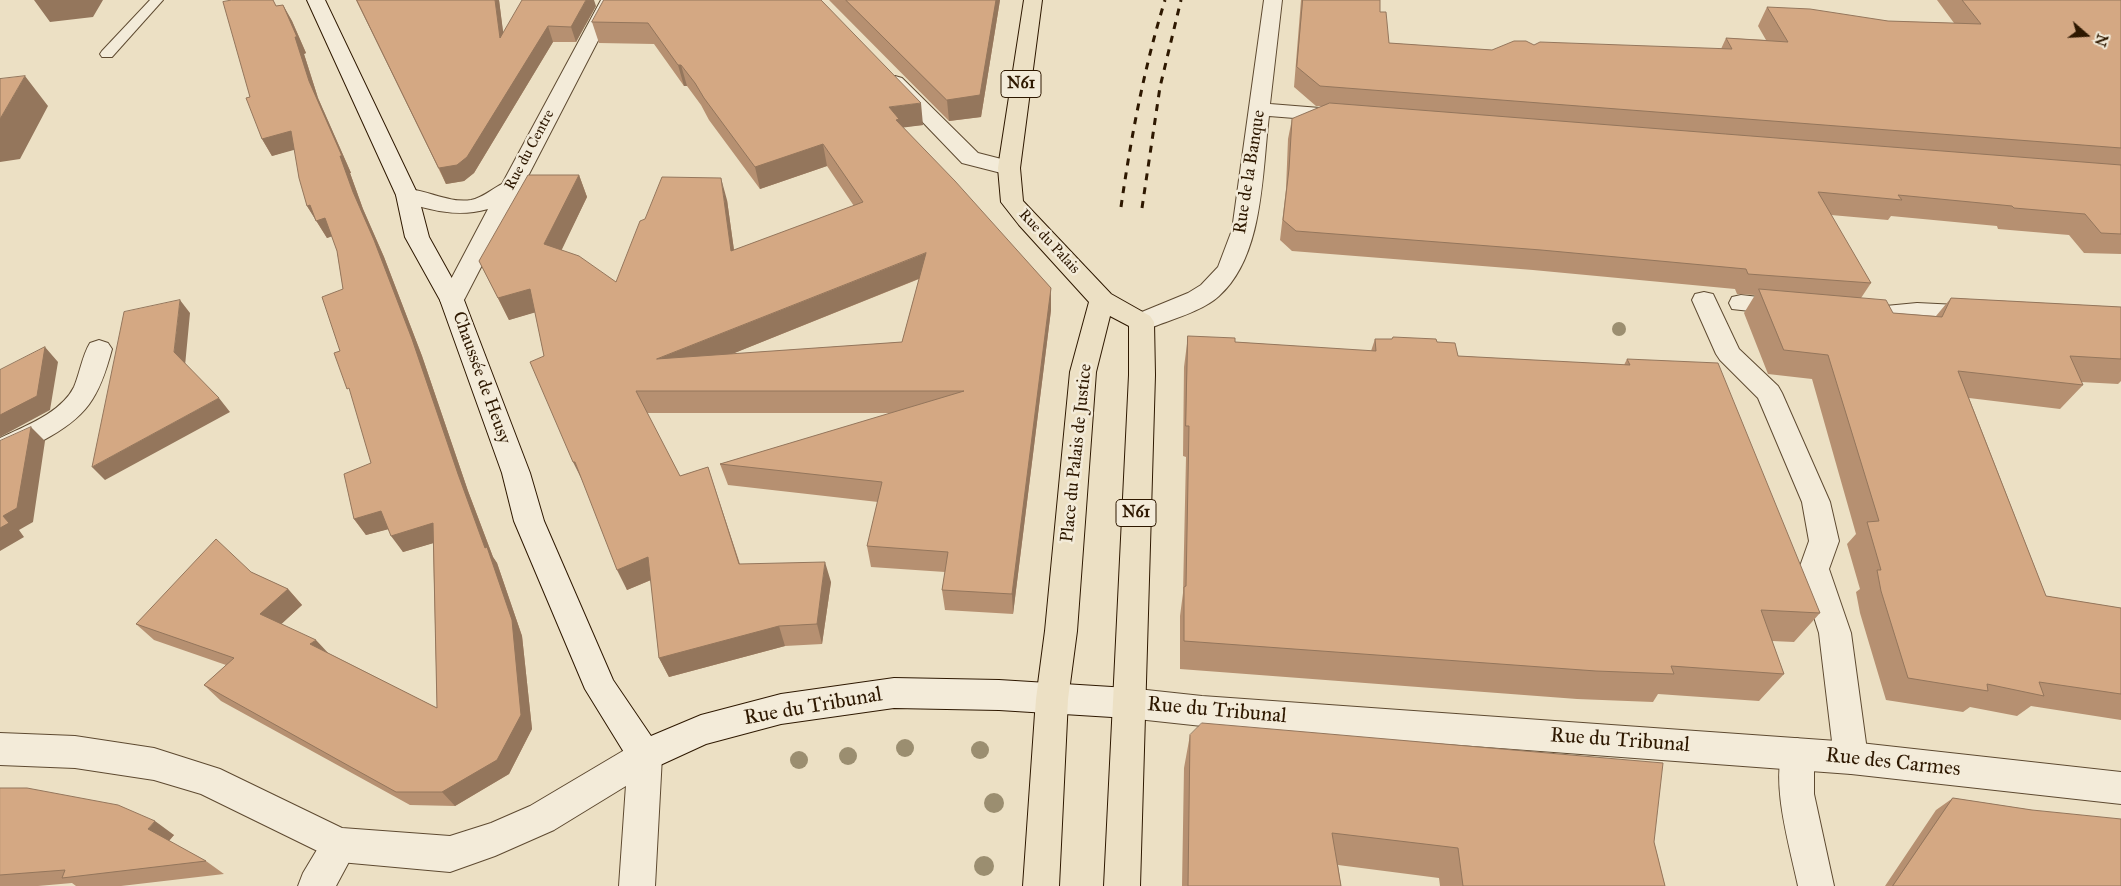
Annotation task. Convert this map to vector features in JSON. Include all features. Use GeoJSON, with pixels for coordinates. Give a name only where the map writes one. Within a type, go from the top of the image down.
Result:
{"type":"FeatureCollection","features":[{"type":"Feature","properties":{"kind":"main road","name":"Rue du Palais"},"geometry":{"type":"LineString","coordinates":[[1033,0],[1009,168],[1012,202],[1102,300]]}},
{"type":"Feature","properties":{"kind":"main road","name":"N61"},"geometry":{"type":"LineString","coordinates":[[1102,300],[1141,322],[1142,375],[1122,886]]}},
{"type":"Feature","properties":{"kind":"main road","name":"Place du Palais de Justice"},"geometry":{"type":"LineString","coordinates":[[1041,886],[1052,699],[1061,631],[1083,372],[1102,300]]}},
{"type":"Feature","properties":{"kind":"street","name":"Chaussée de Heusy"},"geometry":{"type":"LineString","coordinates":[[316,0],[406,195],[417,238],[452,300],[516,473],[529,521],[601,689],[645,756]]}},
{"type":"Feature","properties":{"kind":"street","name":"Rue du Centre"},"geometry":{"type":"LineString","coordinates":[[452,300],[610,0]]}},
{"type":"Feature","properties":{"kind":"street","name":"Rue de la Banque"},"geometry":{"type":"LineString","coordinates":[[1141,322],[1197,299],[1210,291],[1229,270],[1244,230],[1273,0]]}},
{"type":"Feature","properties":{"kind":"street"},"geometry":{"type":"LineString","coordinates":[[884,70],[970,158],[1009,168]]}},
{"type":"Feature","properties":{"kind":"street"},"geometry":{"type":"LineString","coordinates":[[1260,109],[1369,117]]}},
{"type":"Feature","properties":{"kind":"street"},"geometry":{"type":"LineString","coordinates":[[406,195],[442,206],[461,207],[482,204],[509,189]]}},
{"type":"Feature","properties":{"kind":"street"},"geometry":{"type":"LineString","coordinates":[[1704,300],[1729,354],[1769,393],[1816,502],[1824,541],[1814,569],[1835,633],[1851,758]]}},
{"type":"Feature","properties":{"kind":"street"},"geometry":{"type":"LineString","coordinates":[[1740,303],[1808,309]]}},
{"type":"Feature","properties":{"kind":"street"},"geometry":{"type":"LineString","coordinates":[[1837,312],[1875,316],[1917,311],[2004,315]]}},
{"type":"Feature","properties":{"kind":"street"},"geometry":{"type":"LineString","coordinates":[[0,450],[54,421],[76,404],[91,378],[99,349]]}},
{"type":"Feature","properties":{"kind":"street","name":"Rue du Tribunal"},"geometry":{"type":"LineString","coordinates":[[340,845],[450,854],[495,839],[542,818],[645,756],[702,730],[780,708],[894,693],[999,695],[1128,703],[1202,711],[1797,754]]}},
{"type":"Feature","properties":{"kind":"street"},"geometry":{"type":"LineString","coordinates":[[0,748],[75,752],[154,764],[208,780],[340,845],[316,886]]}},
{"type":"Feature","properties":{"kind":"street"},"geometry":{"type":"LineString","coordinates":[[1797,754],[1797,794],[1816,886]]}},
{"type":"Feature","properties":{"kind":"street","name":"Rue des Carmes"},"geometry":{"type":"LineString","coordinates":[[1797,754],[1851,758],[2121,788]]}},
{"type":"Feature","properties":{"kind":"street"},"geometry":{"type":"LineString","coordinates":[[637,886],[645,756]]}},
{"type":"Feature","properties":{"kind":"lane"},"geometry":{"type":"LineString","coordinates":[[107,54],[157,0]]}},
{"type":"Feature","properties":{"kind":"building"},"geometry":{"type":"Polygon","coordinates":[[[232,0],[273,0],[276,6],[283,5],[297,37],[295,37],[309,81],[342,156],[340,156],[353,192],[374,240],[412,339],[458,474],[485,548],[487,547],[512,620],[521,715],[497,760],[442,792],[396,792],[204,685],[234,658],[136,624],[216,539],[251,572],[288,589],[260,614],[316,640],[310,644],[437,708],[433,523],[391,536],[381,511],[354,519],[344,474],[371,463],[349,388],[347,389],[334,353],[340,351],[322,297],[343,289],[337,251],[325,218],[316,221],[310,205],[307,206],[299,178],[291,131],[262,139],[246,98],[250,97],[223,2],[232,0]]]}},
{"type":"Feature","properties":{"kind":"building"},"geometry":{"type":"Polygon","coordinates":[[[357,0],[495,0],[500,38],[522,0],[586,0],[571,27],[548,26],[467,157],[457,165],[439,168],[357,0]]]}},
{"type":"Feature","properties":{"kind":"building"},"geometry":{"type":"Polygon","coordinates":[[[604,0],[821,0],[921,103],[889,107],[899,119],[896,120],[955,181],[1051,288],[1012,594],[942,590],[948,552],[867,546],[882,482],[720,464],[964,391],[636,391],[680,476],[708,467],[739,564],[825,562],[817,624],[779,626],[659,658],[648,557],[617,570],[575,462],[573,462],[530,362],[544,356],[530,289],[498,298],[479,261],[528,175],[579,175],[544,244],[579,256],[616,282],[640,221],[645,219],[662,177],[721,178],[731,251],[863,202],[823,144],[755,167],[695,83],[681,65],[678,65],[648,23],[592,22],[604,0]],[[926,253],[657,359],[902,342],[926,253]]]}},
{"type":"Feature","properties":{"kind":"building"},"geometry":{"type":"Polygon","coordinates":[[[846,0],[996,0],[980,95],[947,100],[846,0]]]}},
{"type":"Feature","properties":{"kind":"building"},"geometry":{"type":"Polygon","coordinates":[[[1303,0],[1380,0],[1380,12],[1386,12],[1389,43],[1492,50],[1514,41],[1526,41],[1534,45],[1540,42],[1732,49],[1726,38],[1788,42],[1767,7],[1810,9],[1888,21],[1981,24],[1962,0],[2121,0],[2121,148],[1320,86],[1297,67],[1303,0]]]}},
{"type":"Feature","properties":{"kind":"building"},"geometry":{"type":"Polygon","coordinates":[[[25,76],[0,119],[0,79],[25,76]]]}},
{"type":"Feature","properties":{"kind":"building"},"geometry":{"type":"Polygon","coordinates":[[[1330,103],[2121,165],[2121,234],[2101,233],[2085,214],[1898,195],[1902,200],[1818,192],[1871,283],[1748,274],[1746,269],[1541,250],[1296,231],[1283,220],[1292,119],[1330,103]]]}},
{"type":"Feature","properties":{"kind":"building"},"geometry":{"type":"Polygon","coordinates":[[[1759,289],[1886,300],[1893,313],[1942,317],[1951,298],[2121,307],[2121,359],[2070,356],[2083,385],[1958,371],[2046,596],[2121,608],[2121,694],[2039,682],[2044,696],[1987,684],[1988,691],[1908,678],[1881,591],[1877,570],[1881,570],[1867,522],[1879,521],[1828,355],[1784,350],[1759,289]]]}},
{"type":"Feature","properties":{"kind":"building"},"geometry":{"type":"Polygon","coordinates":[[[180,300],[174,352],[219,398],[92,467],[124,312],[180,300]]]}},
{"type":"Feature","properties":{"kind":"building"},"geometry":{"type":"Polygon","coordinates":[[[1188,336],[1235,338],[1235,342],[1376,351],[1375,339],[1392,339],[1393,337],[1436,339],[1437,342],[1455,343],[1458,356],[1630,365],[1627,359],[1718,363],[1820,613],[1761,610],[1784,674],[1671,666],[1674,674],[1596,671],[1184,641],[1189,426],[1186,426],[1188,336]]]}},
{"type":"Feature","properties":{"kind":"building"},"geometry":{"type":"Polygon","coordinates":[[[45,347],[37,396],[0,415],[0,370],[45,347]]]}},
{"type":"Feature","properties":{"kind":"building"},"geometry":{"type":"Polygon","coordinates":[[[31,427],[17,508],[3,516],[9,523],[0,528],[0,441],[31,427]]]}},
{"type":"Feature","properties":{"kind":"building"},"geometry":{"type":"Polygon","coordinates":[[[1202,723],[1663,763],[1654,842],[1665,886],[1463,886],[1458,848],[1332,833],[1341,886],[1188,886],[1190,735],[1202,723]]]}},
{"type":"Feature","properties":{"kind":"building"},"geometry":{"type":"Polygon","coordinates":[[[0,788],[27,788],[118,805],[155,821],[148,829],[206,861],[62,878],[65,870],[0,875],[0,788]]]}},
{"type":"Feature","properties":{"kind":"building"},"geometry":{"type":"Polygon","coordinates":[[[1953,798],[2032,810],[2121,819],[2121,886],[1893,886],[1953,798]]]}},
{"type":"Feature","properties":{"kind":"railway"},"geometry":{"type":"LineString","coordinates":[[1121,207],[1139,103],[1165,0]]}},
{"type":"Feature","properties":{"kind":"railway"},"geometry":{"type":"LineString","coordinates":[[1142,208],[1160,87],[1181,0]]}}]}
